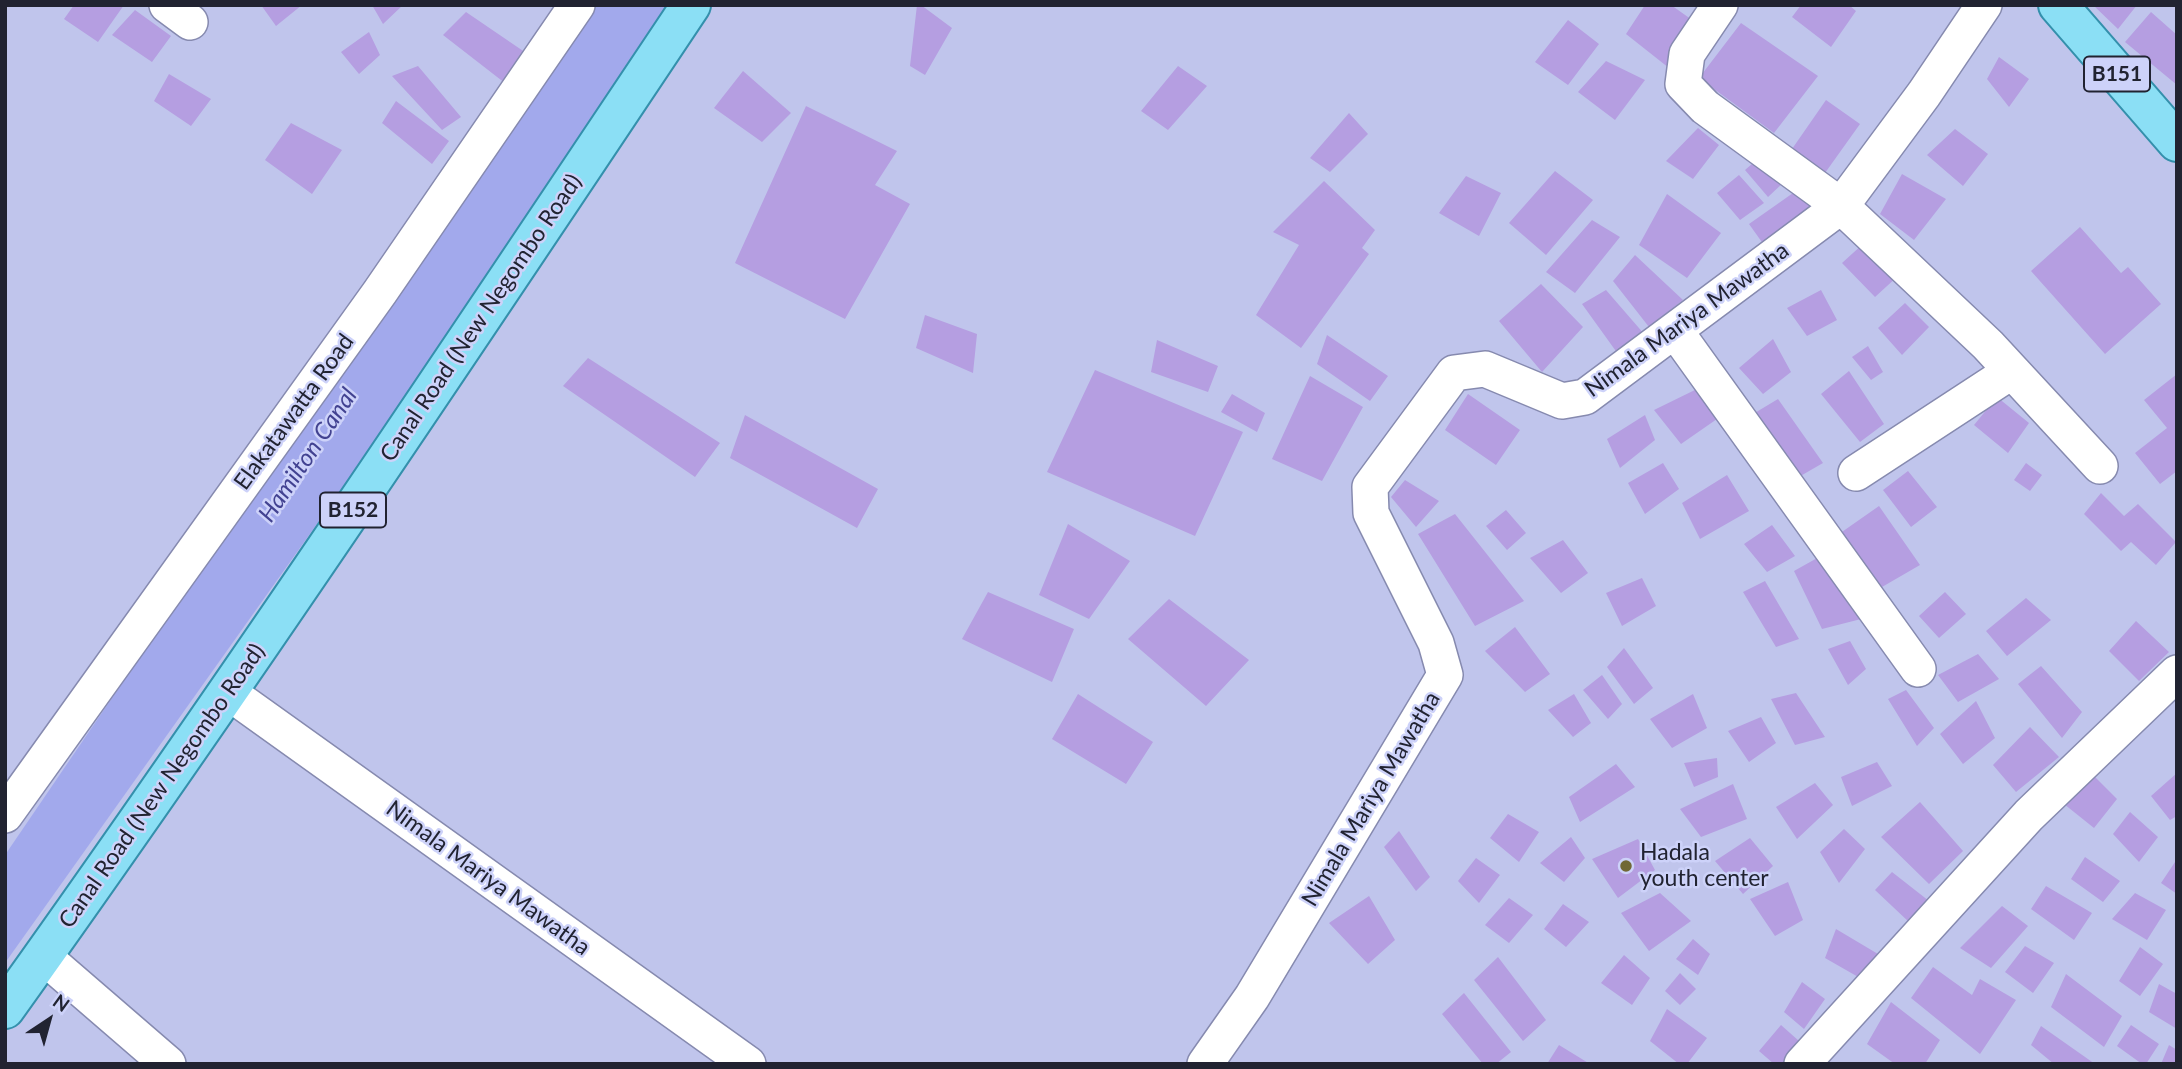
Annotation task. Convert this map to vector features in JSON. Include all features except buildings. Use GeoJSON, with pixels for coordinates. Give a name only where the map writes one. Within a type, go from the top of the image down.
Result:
{"type":"FeatureCollection","features":[{"type":"Feature","properties":{"kind":"main road","name":"Canal Road (New Negombo Road)"},"geometry":{"type":"LineString","coordinates":[[5,1009],[229,692],[691,5]]}},
{"type":"Feature","properties":{"kind":"main road","name":"B151"},"geometry":{"type":"LineString","coordinates":[[2058,5],[2177,142]]}},
{"type":"Feature","properties":{"kind":"street","name":"Elakatawatta Road"},"geometry":{"type":"LineString","coordinates":[[5,816],[380,292],[578,5]]}},
{"type":"Feature","properties":{"kind":"street"},"geometry":{"type":"LineString","coordinates":[[1720,5],[1687,54],[1683,84],[1705,107],[1841,206],[1988,345],[2100,466]]}},
{"type":"Feature","properties":{"kind":"street","name":"Nimala Mariya Mawatha"},"geometry":{"type":"LineString","coordinates":[[1205,1064],[1252,997],[1445,675],[1436,643],[1371,513],[1370,487],[1454,373],[1485,369],[1562,401],[1586,397],[1841,206],[1924,94],[1984,5]]}},
{"type":"Feature","properties":{"kind":"street"},"geometry":{"type":"LineString","coordinates":[[1676,331],[1918,669]]}},
{"type":"Feature","properties":{"kind":"street"},"geometry":{"type":"LineString","coordinates":[[1856,473],[2012,371]]}},
{"type":"Feature","properties":{"kind":"street"},"geometry":{"type":"LineString","coordinates":[[1802,1064],[2029,815],[2177,673]]}},
{"type":"Feature","properties":{"kind":"street","name":"Nimala Mariya Mawatha"},"geometry":{"type":"LineString","coordinates":[[229,692],[748,1064]]}},
{"type":"Feature","properties":{"kind":"street"},"geometry":{"type":"LineString","coordinates":[[43,956],[169,1064]]}},
{"type":"Feature","properties":{"kind":"water","name":"Hamilton Canal"},"geometry":{"type":"Polygon","coordinates":[[[584,5],[678,5],[349,479],[5,963],[5,855],[584,5]]]}},
{"type":"Feature","properties":{"kind":"place","name":"Hadala youth center"},"geometry":{"type":"Point","coordinates":[1626,866]}}]}
